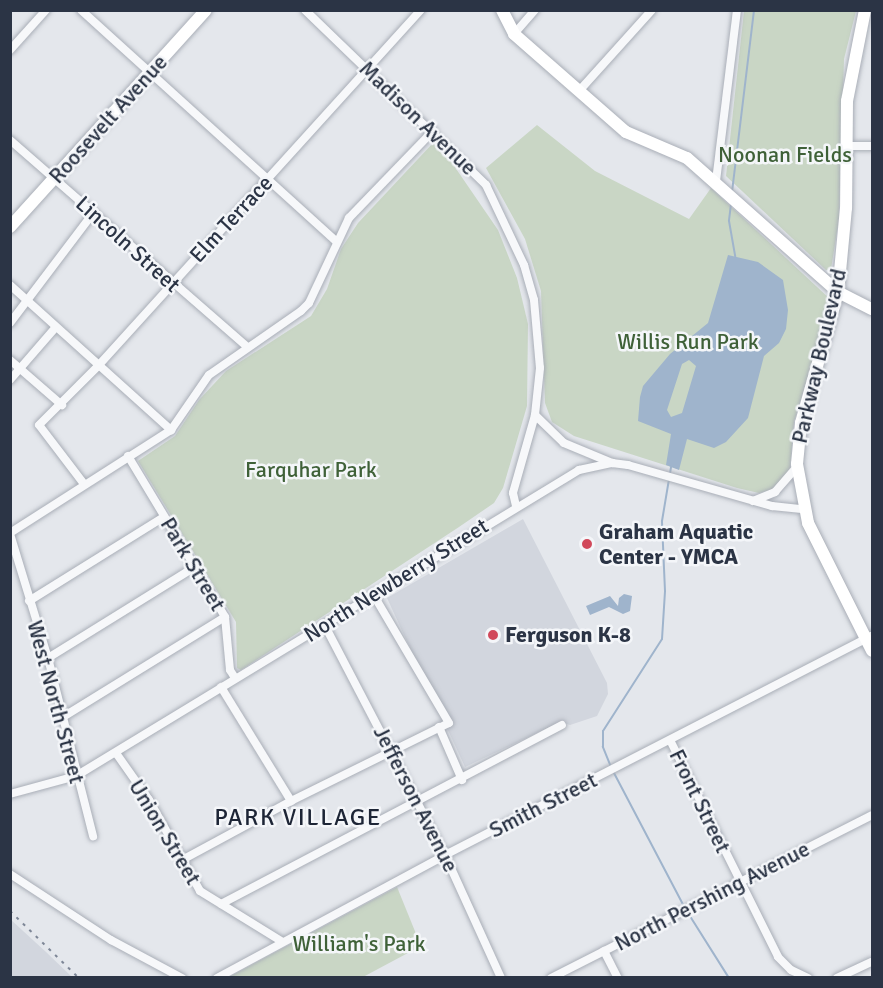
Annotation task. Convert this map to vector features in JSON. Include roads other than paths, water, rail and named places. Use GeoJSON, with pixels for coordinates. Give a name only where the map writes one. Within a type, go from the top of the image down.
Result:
{"type":"FeatureCollection","features":[{"type":"Feature","properties":{"kind":"street"},"geometry":{"type":"LineString","coordinates":[[10,50],[46,10]]}},
{"type":"Feature","properties":{"kind":"street"},"geometry":{"type":"LineString","coordinates":[[81,10],[336,241]]}},
{"type":"Feature","properties":{"kind":"street","name":"Roosevelt Avenue"},"geometry":{"type":"LineString","coordinates":[[10,227],[206,10]]}},
{"type":"Feature","properties":{"kind":"street","name":"Madison Avenue"},"geometry":{"type":"LineString","coordinates":[[305,10],[367,67],[486,185],[524,265],[534,300],[540,368],[535,415],[513,493],[516,506]]}},
{"type":"Feature","properties":{"kind":"street","name":"Elm Terrace"},"geometry":{"type":"LineString","coordinates":[[84,484],[39,425],[62,405],[98,366],[421,10]]}},
{"type":"Feature","properties":{"kind":"street"},"geometry":{"type":"LineString","coordinates":[[502,10],[514,34],[626,132],[687,159],[720,184],[838,292],[873,309]]}},
{"type":"Feature","properties":{"kind":"street"},"geometry":{"type":"LineString","coordinates":[[514,34],[535,10]]}},
{"type":"Feature","properties":{"kind":"street"},"geometry":{"type":"LineString","coordinates":[[579,92],[652,10]]}},
{"type":"Feature","properties":{"kind":"street"},"geometry":{"type":"LineString","coordinates":[[720,184],[737,10]]}},
{"type":"Feature","properties":{"kind":"street","name":"Parkway Boulevard"},"geometry":{"type":"LineString","coordinates":[[865,10],[849,82],[846,208],[838,292],[801,423],[797,468],[802,508],[870,638],[873,651]]}},
{"type":"Feature","properties":{"kind":"street"},"geometry":{"type":"LineString","coordinates":[[10,534],[84,484],[171,430],[209,375],[309,303],[336,241],[349,218],[433,131]]}},
{"type":"Feature","properties":{"kind":"street","name":"Lincoln Street"},"geometry":{"type":"LineString","coordinates":[[10,140],[94,212],[172,284],[247,347]]}},
{"type":"Feature","properties":{"kind":"street"},"geometry":{"type":"LineString","coordinates":[[846,146],[873,146]]}},
{"type":"Feature","properties":{"kind":"street"},"geometry":{"type":"LineString","coordinates":[[10,323],[29,302],[94,212]]}},
{"type":"Feature","properties":{"kind":"street"},"geometry":{"type":"LineString","coordinates":[[10,285],[55,328],[171,430]]}},
{"type":"Feature","properties":{"kind":"street"},"geometry":{"type":"LineString","coordinates":[[10,380],[55,328]]}},
{"type":"Feature","properties":{"kind":"street"},"geometry":{"type":"LineString","coordinates":[[10,360],[62,405]]}},
{"type":"Feature","properties":{"kind":"street"},"geometry":{"type":"LineString","coordinates":[[535,415],[564,442],[612,463]]}},
{"type":"Feature","properties":{"kind":"street","name":"Park Street"},"geometry":{"type":"LineString","coordinates":[[128,456],[225,617],[230,670],[235,678]]}},
{"type":"Feature","properties":{"kind":"street","name":"North Newberry Street"},"geometry":{"type":"LineString","coordinates":[[10,794],[76,776],[566,475],[612,463],[659,473],[753,501],[802,508]]}},
{"type":"Feature","properties":{"kind":"street"},"geometry":{"type":"LineString","coordinates":[[753,501],[775,492],[797,468]]}},
{"type":"Feature","properties":{"kind":"street"},"geometry":{"type":"LineString","coordinates":[[29,601],[164,518]]}},
{"type":"Feature","properties":{"kind":"street","name":"West North Street"},"geometry":{"type":"LineString","coordinates":[[10,534],[48,658],[93,836]]}},
{"type":"Feature","properties":{"kind":"street"},"geometry":{"type":"LineString","coordinates":[[48,658],[195,567]]}},
{"type":"Feature","properties":{"kind":"street"},"geometry":{"type":"LineString","coordinates":[[182,861],[291,801],[449,723],[373,594]]}},
{"type":"Feature","properties":{"kind":"street"},"geometry":{"type":"LineString","coordinates":[[63,717],[225,617]]}},
{"type":"Feature","properties":{"kind":"street","name":"Jefferson Avenue"},"geometry":{"type":"LineString","coordinates":[[324,624],[419,803],[501,978]]}},
{"type":"Feature","properties":{"kind":"street","name":"Smith Street"},"geometry":{"type":"LineString","coordinates":[[216,978],[281,941],[445,855],[870,638]]}},
{"type":"Feature","properties":{"kind":"street"},"geometry":{"type":"LineString","coordinates":[[221,687],[291,801]]}},
{"type":"Feature","properties":{"kind":"street"},"geometry":{"type":"LineString","coordinates":[[221,904],[419,803],[562,726]]}},
{"type":"Feature","properties":{"kind":"street"},"geometry":{"type":"LineString","coordinates":[[439,727],[462,780]]}},
{"type":"Feature","properties":{"kind":"street","name":"Front Street"},"geometry":{"type":"LineString","coordinates":[[670,740],[778,957],[790,970],[808,978]]}},
{"type":"Feature","properties":{"kind":"street","name":"Union Street"},"geometry":{"type":"LineString","coordinates":[[116,753],[149,800],[200,891],[281,941]]}},
{"type":"Feature","properties":{"kind":"street","name":"North Pershing Avenue"},"geometry":{"type":"LineString","coordinates":[[551,978],[696,902],[873,815]]}},
{"type":"Feature","properties":{"kind":"street"},"geometry":{"type":"LineString","coordinates":[[10,874],[111,940],[182,978]]}},
{"type":"Feature","properties":{"kind":"street"},"geometry":{"type":"LineString","coordinates":[[604,951],[618,978]]}},
{"type":"Feature","properties":{"kind":"street"},"geometry":{"type":"LineString","coordinates":[[844,976],[873,962]]}},
{"type":"Feature","properties":{"kind":"water"},"geometry":{"type":"Polygon","coordinates":[[[728,255],[758,262],[783,280],[788,310],[786,329],[779,343],[764,356],[748,418],[726,442],[714,448],[687,439],[679,470],[666,465],[671,434],[638,421],[640,397],[643,386],[670,354],[708,323],[728,255]],[[689,360],[682,364],[667,410],[671,417],[682,413],[696,366],[689,360]]]}},
{"type":"Feature","properties":{"kind":"water"},"geometry":{"type":"Polygon","coordinates":[[[624,594],[632,596],[630,611],[623,614],[609,607],[590,615],[586,606],[610,596],[618,606],[619,598],[624,594]]]}},
{"type":"Feature","properties":{"kind":"waterway"},"geometry":{"type":"LineString","coordinates":[[732,192],[754,10]]}},
{"type":"Feature","properties":{"kind":"waterway"},"geometry":{"type":"LineString","coordinates":[[731,204],[729,221],[735,256]]}},
{"type":"Feature","properties":{"kind":"waterway"},"geometry":{"type":"LineString","coordinates":[[611,767],[603,747],[603,731],[662,639],[665,591],[662,521],[671,467]]}},
{"type":"Feature","properties":{"kind":"waterway"},"geometry":{"type":"LineString","coordinates":[[614,773],[685,908]]}},
{"type":"Feature","properties":{"kind":"waterway"},"geometry":{"type":"LineString","coordinates":[[688,913],[729,978]]}},
{"type":"Feature","properties":{"kind":"railway"},"geometry":{"type":"LineString","coordinates":[[10,911],[79,978]]}},
{"type":"Feature","properties":{"kind":"place","name":"Graham Aquatic Center - YMCA"},"geometry":{"type":"Point","coordinates":[587,544]}},
{"type":"Feature","properties":{"kind":"place","name":"Ferguson K-8"},"geometry":{"type":"Point","coordinates":[493,635]}},
{"type":"Feature","properties":{"kind":"district","name":"PARK VILLAGE"},"geometry":{"type":"Point","coordinates":[298,818]}},
{"type":"Feature","properties":{"kind":"park label","name":"Noonan Fields"},"geometry":{"type":"Point","coordinates":[785,155]}},
{"type":"Feature","properties":{"kind":"park label","name":"Willis Run Park"},"geometry":{"type":"Point","coordinates":[688,342]}},
{"type":"Feature","properties":{"kind":"park label","name":"Farquhar Park"},"geometry":{"type":"Point","coordinates":[311,470]}},
{"type":"Feature","properties":{"kind":"park label","name":"William's Park"},"geometry":{"type":"Point","coordinates":[359,944]}}]}
